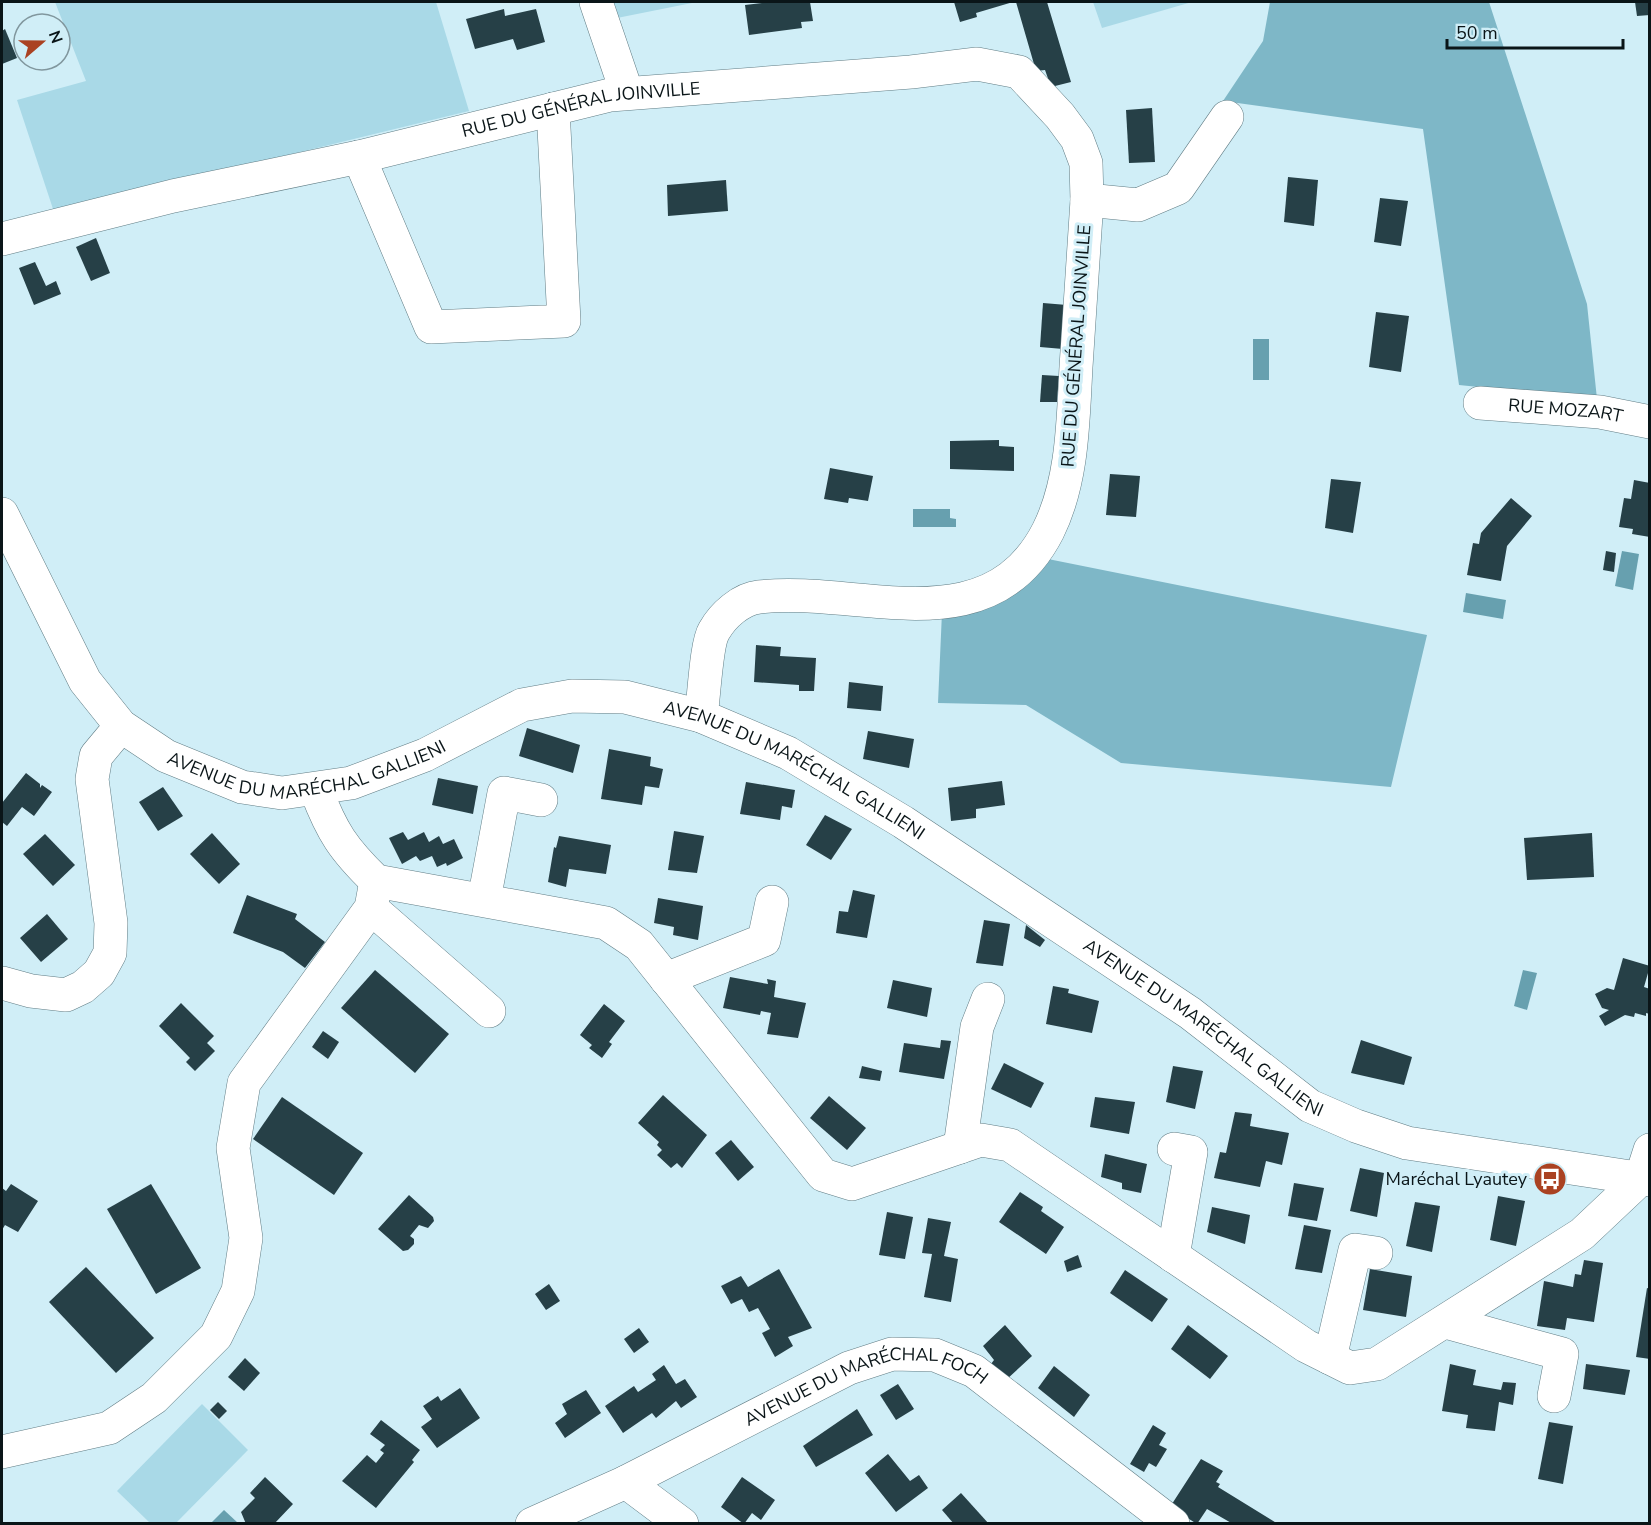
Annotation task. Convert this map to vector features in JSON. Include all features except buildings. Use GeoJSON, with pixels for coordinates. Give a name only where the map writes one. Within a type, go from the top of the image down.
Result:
{"type":"FeatureCollection","features":[{"type":"Feature","properties":{"kind":"street"},"geometry":{"type":"LineString","coordinates":[[596,2],[627,93]]}},
{"type":"Feature","properties":{"kind":"street","name":"RUE DU GÉNÉRAL JOINVILLE"},"geometry":{"type":"LineString","coordinates":[[2,239],[173,196],[359,157],[610,94],[911,72],[977,64],[1001,66],[1019,72],[1036,87],[1077,139],[1086,163],[1087,200],[1072,429],[1066,482],[1048,530],[1029,561],[994,588],[953,602],[896,604],[817,598],[758,597],[727,612],[712,633],[701,716]]}},
{"type":"Feature","properties":{"kind":"street"},"geometry":{"type":"LineString","coordinates":[[359,157],[431,327],[564,321],[553,109]]}},
{"type":"Feature","properties":{"kind":"street","name":"RUE DU GÉNÉRAL JOINVILLE"},"geometry":{"type":"LineString","coordinates":[[1087,200],[1138,204],[1178,188],[1227,117]]}},
{"type":"Feature","properties":{"kind":"street","name":"RUE MOZART"},"geometry":{"type":"LineString","coordinates":[[1480,403],[1600,412],[1650,422]]}},
{"type":"Feature","properties":{"kind":"street","name":"AVENUE DU MARÉCHAL GALLIENI"},"geometry":{"type":"LineString","coordinates":[[3,523],[85,681],[121,726],[166,756],[242,788],[282,793],[316,790],[351,783],[425,756],[522,705],[572,696],[625,697],[701,716],[789,753],[903,822],[1190,1013],[1310,1106],[1356,1126],[1407,1143],[1643,1179]]}},
{"type":"Feature","properties":{"kind":"street"},"geometry":{"type":"LineString","coordinates":[[2,983],[31,992],[66,995],[83,987],[99,973],[110,954],[111,923],[92,779],[96,756],[121,726]]}},
{"type":"Feature","properties":{"kind":"street"},"geometry":{"type":"LineString","coordinates":[[316,790],[331,829],[354,860],[373,894],[489,1011]]}},
{"type":"Feature","properties":{"kind":"street"},"geometry":{"type":"LineString","coordinates":[[484,900],[504,793],[541,800]]}},
{"type":"Feature","properties":{"kind":"street"},"geometry":{"type":"LineString","coordinates":[[373,894],[484,900],[606,923],[639,945],[823,1175],[852,1184],[981,1140],[1010,1145],[1306,1346],[1350,1368],[1377,1364],[1446,1322],[1582,1234],[1643,1179]]}},
{"type":"Feature","properties":{"kind":"street"},"geometry":{"type":"LineString","coordinates":[[2,1452],[109,1428],[154,1398],[216,1336],[238,1292],[246,1238],[233,1148],[244,1083],[373,894]]}},
{"type":"Feature","properties":{"kind":"street"},"geometry":{"type":"LineString","coordinates":[[666,979],[764,940],[772,902]]}},
{"type":"Feature","properties":{"kind":"street"},"geometry":{"type":"LineString","coordinates":[[960,1147],[977,1027],[988,999]]}},
{"type":"Feature","properties":{"kind":"street"},"geometry":{"type":"LineString","coordinates":[[1173,1257],[1191,1152],[1174,1149]]}},
{"type":"Feature","properties":{"kind":"street"},"geometry":{"type":"LineString","coordinates":[[1330,1358],[1355,1250],[1376,1252]]}},
{"type":"Feature","properties":{"kind":"street"},"geometry":{"type":"LineString","coordinates":[[1446,1322],[1562,1354],[1554,1396]]}},
{"type":"Feature","properties":{"kind":"street","name":"AVENUE DU MARÉCHAL FOCH"},"geometry":{"type":"LineString","coordinates":[[532,1524],[626,1482],[849,1368],[892,1354],[935,1355],[974,1371],[1173,1524]]}},
{"type":"Feature","properties":{"kind":"street"},"geometry":{"type":"LineString","coordinates":[[626,1482],[682,1524]]}},
{"type":"Feature","properties":{"kind":"shaded area"},"geometry":{"type":"Polygon","coordinates":[[[55,2],[436,2],[469,111],[54,212],[17,100],[86,81],[72,45],[72,12],[59,12],[55,2]]]}},
{"type":"Feature","properties":{"kind":"shaded area"},"geometry":{"type":"Polygon","coordinates":[[[611,2],[697,2],[617,18],[611,2]]]}},
{"type":"Feature","properties":{"kind":"shaded area"},"geometry":{"type":"Polygon","coordinates":[[[1093,2],[1192,2],[1102,28],[1093,2]]]}},
{"type":"Feature","properties":{"kind":"shaded area"},"geometry":{"type":"Polygon","coordinates":[[[1270,2],[1489,2],[1587,304],[1597,399],[1459,385],[1423,129],[1223,101],[1263,41],[1270,2]]]}},
{"type":"Feature","properties":{"kind":"shaded area"},"geometry":{"type":"Polygon","coordinates":[[[1253,339],[1269,339],[1269,380],[1253,380],[1253,339]]]}},
{"type":"Feature","properties":{"kind":"shaded area"},"geometry":{"type":"Polygon","coordinates":[[[913,509],[950,509],[950,518],[956,519],[956,527],[913,527],[913,509]]]}},
{"type":"Feature","properties":{"kind":"shaded area"},"geometry":{"type":"Polygon","coordinates":[[[1622,551],[1639,554],[1633,590],[1615,586],[1622,551]]]}},
{"type":"Feature","properties":{"kind":"shaded area"},"geometry":{"type":"Polygon","coordinates":[[[1043,558],[1427,635],[1391,787],[1121,763],[1026,705],[938,703],[942,612],[1043,558]]]}},
{"type":"Feature","properties":{"kind":"shaded area"},"geometry":{"type":"Polygon","coordinates":[[[1466,593],[1506,600],[1503,619],[1463,612],[1466,593]]]}},
{"type":"Feature","properties":{"kind":"shaded area"},"geometry":{"type":"Polygon","coordinates":[[[1523,970],[1537,973],[1527,1010],[1514,1006],[1523,970]]]}},
{"type":"Feature","properties":{"kind":"shaded area"},"geometry":{"type":"Polygon","coordinates":[[[202,1404],[248,1450],[176,1523],[150,1523],[117,1491],[202,1404]]]}},
{"type":"Feature","properties":{"kind":"shaded area"},"geometry":{"type":"Polygon","coordinates":[[[224,1510],[238,1523],[211,1523],[224,1510]]]}},
{"type":"Feature","properties":{"kind":"place","name":"Maréchal Lyautey"},"geometry":{"type":"Point","coordinates":[1550,1179]}}]}
